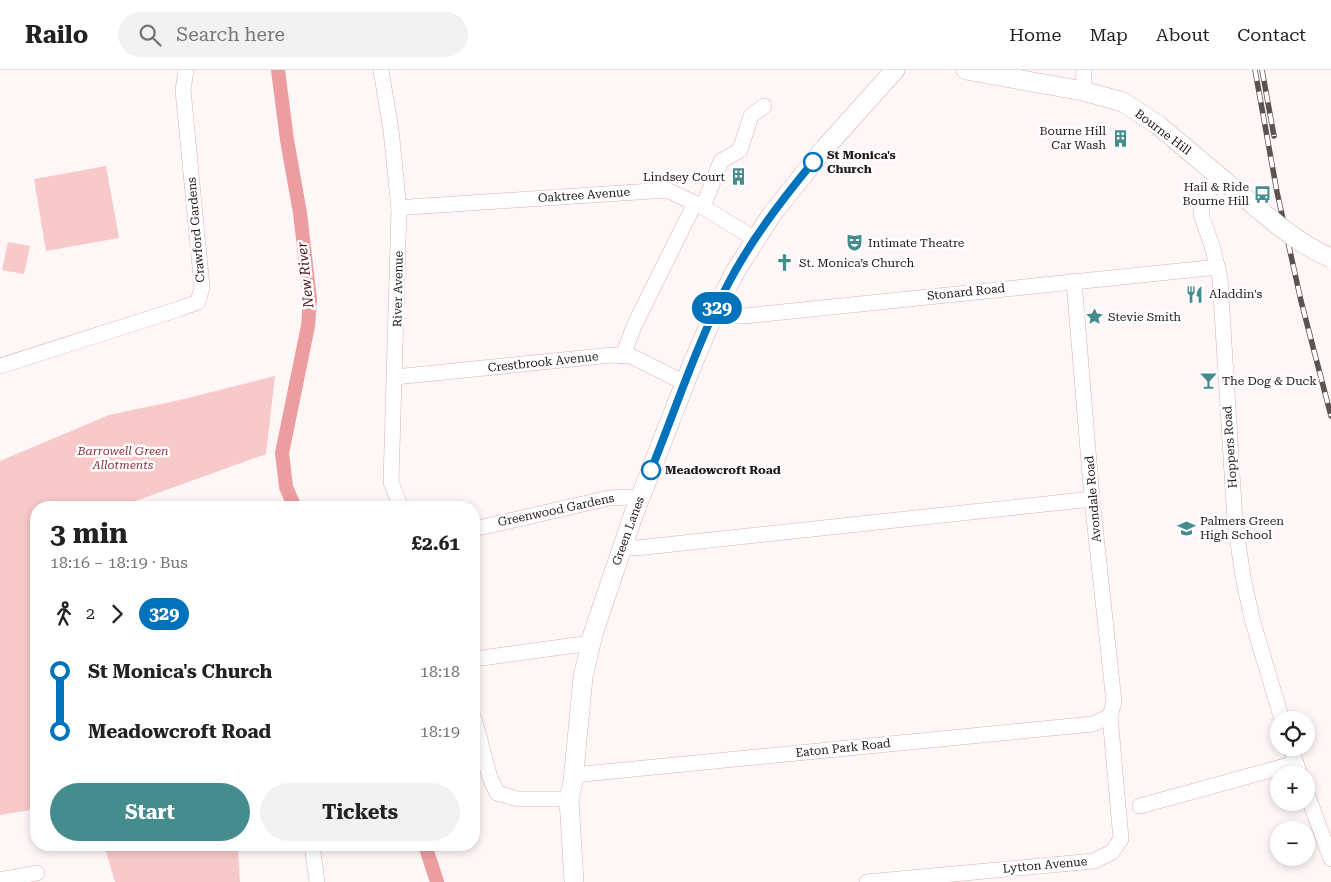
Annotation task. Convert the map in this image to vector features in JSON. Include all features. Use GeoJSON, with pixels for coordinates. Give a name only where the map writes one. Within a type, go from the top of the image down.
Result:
{"type":"FeatureCollection","features":[{"type":"Feature","properties":{"kind":"main road","name":"Green Lanes"},"geometry":{"type":"LineString","coordinates":[[574,882],[569,798],[583,677],[591,642],[623,545],[685,383],[731,279],[755,239],[772,214],[818,156],[895,70]]}},
{"type":"Feature","properties":{"kind":"main road","name":"Bourne Hill"},"geometry":{"type":"LineString","coordinates":[[966,70],[1083,91],[1123,102],[1158,126],[1275,222],[1316,252],[1331,258]]}},
{"type":"Feature","properties":{"kind":"street","name":"Crawford Gardens"},"geometry":{"type":"LineString","coordinates":[[0,366],[198,302],[202,287],[183,90],[186,70]]}},
{"type":"Feature","properties":{"kind":"street","name":"River Avenue"},"geometry":{"type":"LineString","coordinates":[[381,70],[391,130],[399,209],[391,482],[398,501]]}},
{"type":"Feature","properties":{"kind":"street"},"geometry":{"type":"LineString","coordinates":[[1083,91],[1084,70]]}},
{"type":"Feature","properties":{"kind":"street"},"geometry":{"type":"LineString","coordinates":[[623,356],[634,326],[721,161],[740,150],[751,116],[764,106]]}},
{"type":"Feature","properties":{"kind":"street","name":"Hoppers Road"},"geometry":{"type":"LineString","coordinates":[[1219,175],[1202,205],[1201,214],[1218,267],[1235,522],[1243,577],[1252,619],[1279,711]]}},
{"type":"Feature","properties":{"kind":"street","name":"Oaktree Avenue"},"geometry":{"type":"LineString","coordinates":[[399,209],[668,190],[699,205],[755,239]]}},
{"type":"Feature","properties":{"kind":"street","name":"Stonard Road"},"geometry":{"type":"LineString","coordinates":[[714,314],[744,316],[1218,267]]}},
{"type":"Feature","properties":{"kind":"street","name":"Avondale Road"},"geometry":{"type":"LineString","coordinates":[[1081,280],[1092,499],[1114,702],[1110,716]]}},
{"type":"Feature","properties":{"kind":"street","name":"Crestbrook Avenue"},"geometry":{"type":"LineString","coordinates":[[395,377],[602,356],[631,356],[685,383]]}},
{"type":"Feature","properties":{"kind":"street","name":"Greenwood Gardens"},"geometry":{"type":"LineString","coordinates":[[480,528],[610,498],[628,497],[639,501]]}},
{"type":"Feature","properties":{"kind":"street"},"geometry":{"type":"LineString","coordinates":[[623,545],[636,548],[1092,499]]}},
{"type":"Feature","properties":{"kind":"street"},"geometry":{"type":"LineString","coordinates":[[480,657],[591,642]]}},
{"type":"Feature","properties":{"kind":"street","name":"Eaton Park Road"},"geometry":{"type":"LineString","coordinates":[[573,775],[1093,724],[1110,716]]}},
{"type":"Feature","properties":{"kind":"street","name":"Lytton Avenue"},"geometry":{"type":"LineString","coordinates":[[867,882],[1094,861],[1110,853],[1117,846],[1121,837],[1110,716]]}},
{"type":"Feature","properties":{"kind":"street"},"geometry":{"type":"LineString","coordinates":[[480,740],[490,778],[497,793],[518,799],[569,798]]}},
{"type":"Feature","properties":{"kind":"street"},"geometry":{"type":"LineString","coordinates":[[1140,806],[1270,776]]}},
{"type":"Feature","properties":{"kind":"street"},"geometry":{"type":"LineString","coordinates":[[1313,811],[1331,859]]}},
{"type":"Feature","properties":{"kind":"street"},"geometry":{"type":"LineString","coordinates":[[313,851],[317,882]]}},
{"type":"Feature","properties":{"kind":"street"},"geometry":{"type":"LineString","coordinates":[[0,880],[38,874]]}},
{"type":"Feature","properties":{"kind":"green space"},"geometry":{"type":"Polygon","coordinates":[[[106,166],[119,238],[46,251],[34,179],[106,166]]]}},
{"type":"Feature","properties":{"kind":"green space"},"geometry":{"type":"Polygon","coordinates":[[[8,242],[30,246],[24,274],[2,270],[8,242]]]}},
{"type":"Feature","properties":{"kind":"green space","name":"Barrowell Green Allotments"},"geometry":{"type":"Polygon","coordinates":[[[275,376],[266,454],[136,501],[30,501],[30,810],[0,815],[0,461],[109,415],[184,399],[275,376]]]}},
{"type":"Feature","properties":{"kind":"green space"},"geometry":{"type":"Polygon","coordinates":[[[106,851],[238,852],[240,882],[115,882],[106,851]]]}},
{"type":"Feature","properties":{"kind":"waterway","name":"New River"},"geometry":{"type":"LineString","coordinates":[[278,70],[287,140],[300,213],[310,299],[308,326],[282,453],[286,487],[292,501]]}},
{"type":"Feature","properties":{"kind":"waterway","name":"New River"},"geometry":{"type":"LineString","coordinates":[[427,851],[437,882]]}},
{"type":"Feature","properties":{"kind":"railway"},"geometry":{"type":"LineString","coordinates":[[1255,70],[1277,192],[1301,301],[1331,416]]}},
{"type":"Feature","properties":{"kind":"railway"},"geometry":{"type":"LineString","coordinates":[[1262,70],[1274,136]]}},
{"type":"Feature","properties":{"kind":"bus line","name":"329"},"geometry":{"type":"LineString","coordinates":[[651,470],[692,364],[728,285],[772,214],[813,162]]}},
{"type":"Feature","properties":{"kind":"place","name":"Bourne Hill Car Wash"},"geometry":{"type":"Point","coordinates":[1120,138]}},
{"type":"Feature","properties":{"kind":"place","name":"St Monica's Church"},"geometry":{"type":"Point","coordinates":[813,162]}},
{"type":"Feature","properties":{"kind":"place","name":"Lindsey Court"},"geometry":{"type":"Point","coordinates":[739,177]}},
{"type":"Feature","properties":{"kind":"place","name":"Hail & Ride Bourne Hill"},"geometry":{"type":"Point","coordinates":[1263,194]}},
{"type":"Feature","properties":{"kind":"place","name":"Intimate Theatre"},"geometry":{"type":"Point","coordinates":[854,243]}},
{"type":"Feature","properties":{"kind":"place","name":"St. Monica’s Church"},"geometry":{"type":"Point","coordinates":[785,263]}},
{"type":"Feature","properties":{"kind":"place","name":"Aladdin's"},"geometry":{"type":"Point","coordinates":[1195,294]}},
{"type":"Feature","properties":{"kind":"place","name":"Stevie Smith"},"geometry":{"type":"Point","coordinates":[1094,317]}},
{"type":"Feature","properties":{"kind":"place","name":"The Dog & Duck"},"geometry":{"type":"Point","coordinates":[1208,381]}},
{"type":"Feature","properties":{"kind":"place","name":"Meadowcroft Road"},"geometry":{"type":"Point","coordinates":[651,470]}},
{"type":"Feature","properties":{"kind":"place","name":"Palmers Green High School"},"geometry":{"type":"Point","coordinates":[1186,528]}}]}
